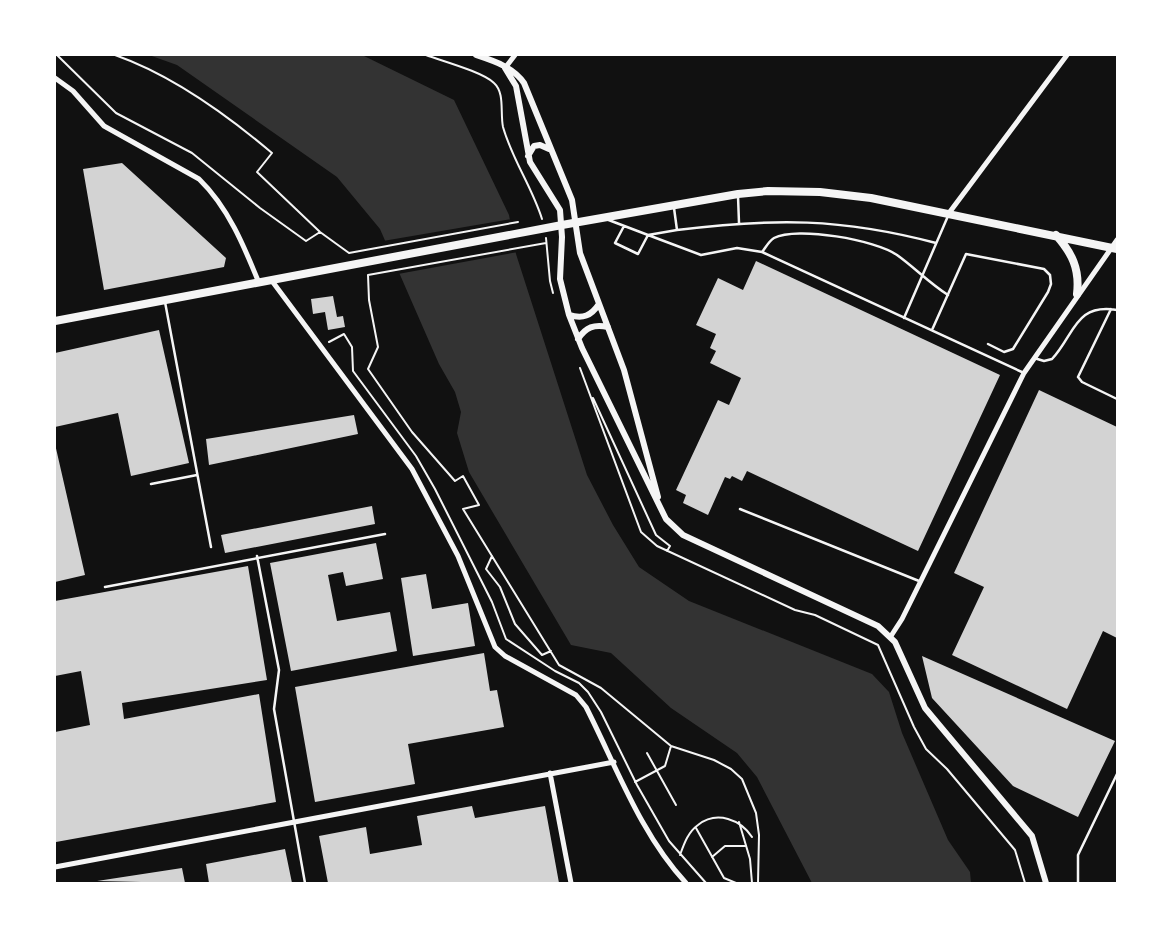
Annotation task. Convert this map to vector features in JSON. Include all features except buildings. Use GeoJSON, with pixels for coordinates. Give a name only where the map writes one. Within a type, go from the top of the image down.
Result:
{"type":"FeatureCollection","features":[{"type":"Feature","properties":{"kind":"main road"},"geometry":{"type":"LineString","coordinates":[[55,321],[674,204],[738,194],[820,192],[871,198],[1114,248]]}},
{"type":"Feature","properties":{"kind":"main road"},"geometry":{"type":"LineString","coordinates":[[1056,235],[1066,246],[1075,264],[1079,284],[1077,294]]}},
{"type":"Feature","properties":{"kind":"street"},"geometry":{"type":"LineString","coordinates":[[476,55],[496,61],[513,71],[524,83],[572,200],[580,253],[624,370],[662,512]]}},
{"type":"Feature","properties":{"kind":"street"},"geometry":{"type":"LineString","coordinates":[[505,68],[515,55]]}},
{"type":"Feature","properties":{"kind":"street"},"geometry":{"type":"LineString","coordinates":[[949,213],[1066,55]]}},
{"type":"Feature","properties":{"kind":"street"},"geometry":{"type":"LineString","coordinates":[[505,68],[516,86],[528,156],[533,169],[558,204],[562,225],[560,278],[569,315],[578,339],[662,512],[671,525],[683,535],[878,626],[890,636],[925,708],[1032,836],[1046,883]]}},
{"type":"Feature","properties":{"kind":"street"},"geometry":{"type":"LineString","coordinates":[[55,78],[73,91],[104,126],[199,178],[234,226],[259,283]]}},
{"type":"Feature","properties":{"kind":"street"},"geometry":{"type":"LineString","coordinates":[[528,156],[534,146],[540,145],[550,150]]}},
{"type":"Feature","properties":{"kind":"street"},"geometry":{"type":"LineString","coordinates":[[890,636],[902,619],[1024,373],[1077,294],[1114,248],[1117,240]]}},
{"type":"Feature","properties":{"kind":"street"},"geometry":{"type":"LineString","coordinates":[[272,281],[412,469],[458,556],[495,647],[505,656],[576,695],[586,708],[646,825],[672,867],[686,883]]}},
{"type":"Feature","properties":{"kind":"street"},"geometry":{"type":"LineString","coordinates":[[569,315],[577,318],[586,316],[594,311],[599,304]]}},
{"type":"Feature","properties":{"kind":"street"},"geometry":{"type":"LineString","coordinates":[[578,339],[583,332],[591,327],[600,325],[608,327]]}},
{"type":"Feature","properties":{"kind":"street"},"geometry":{"type":"LineString","coordinates":[[55,866],[614,762]]}},
{"type":"Feature","properties":{"kind":"street"},"geometry":{"type":"LineString","coordinates":[[550,773],[571,883]]}},
{"type":"Feature","properties":{"kind":"lane"},"geometry":{"type":"LineString","coordinates":[[738,194],[739,223]]}},
{"type":"Feature","properties":{"kind":"lane"},"geometry":{"type":"LineString","coordinates":[[674,204],[677,230]]}},
{"type":"Feature","properties":{"kind":"lane"},"geometry":{"type":"LineString","coordinates":[[904,318],[949,213]]}},
{"type":"Feature","properties":{"kind":"lane"},"geometry":{"type":"LineString","coordinates":[[603,218],[701,255],[737,248],[762,252],[1024,373]]}},
{"type":"Feature","properties":{"kind":"lane"},"geometry":{"type":"LineString","coordinates":[[648,235],[739,223],[814,221],[857,226],[936,243]]}},
{"type":"Feature","properties":{"kind":"lane"},"geometry":{"type":"LineString","coordinates":[[624,226],[615,243],[638,254],[648,235]]}},
{"type":"Feature","properties":{"kind":"lane"},"geometry":{"type":"LineString","coordinates":[[762,252],[774,238],[781,236],[806,234],[868,242],[896,254],[922,277],[948,294]]}},
{"type":"Feature","properties":{"kind":"lane"},"geometry":{"type":"LineString","coordinates":[[932,330],[966,254],[971,253],[1044,269],[1050,275],[1051,284],[1048,292],[1013,349],[1004,352],[988,344]]}},
{"type":"Feature","properties":{"kind":"lane"},"geometry":{"type":"LineString","coordinates":[[165,301],[211,547]]}},
{"type":"Feature","properties":{"kind":"lane"},"geometry":{"type":"LineString","coordinates":[[1033,358],[1044,361],[1052,359],[1080,319],[1088,311],[1099,308],[1117,310]]}},
{"type":"Feature","properties":{"kind":"lane"},"geometry":{"type":"LineString","coordinates":[[1111,309],[1078,378],[1082,382],[1117,399]]}},
{"type":"Feature","properties":{"kind":"lane"},"geometry":{"type":"LineString","coordinates":[[151,484],[198,475]]}},
{"type":"Feature","properties":{"kind":"lane"},"geometry":{"type":"LineString","coordinates":[[740,509],[909,575],[920,582]]}},
{"type":"Feature","properties":{"kind":"lane"},"geometry":{"type":"LineString","coordinates":[[105,587],[257,556],[385,534]]}},
{"type":"Feature","properties":{"kind":"lane"},"geometry":{"type":"LineString","coordinates":[[257,556],[279,670],[274,709],[293,821],[306,883]]}},
{"type":"Feature","properties":{"kind":"lane"},"geometry":{"type":"LineString","coordinates":[[1078,883],[1078,855],[1117,774]]}},
{"type":"Feature","properties":{"kind":"path"},"geometry":{"type":"LineString","coordinates":[[57,55],[116,113],[192,152],[252,202],[306,241],[320,232]]}},
{"type":"Feature","properties":{"kind":"path"},"geometry":{"type":"LineString","coordinates":[[115,55],[136,63],[228,116],[272,153],[257,172],[320,232],[349,253],[510,224]]}},
{"type":"Feature","properties":{"kind":"path"},"geometry":{"type":"LineString","coordinates":[[426,55],[485,77],[499,89],[503,125],[545,228],[550,281],[556,302]]}},
{"type":"Feature","properties":{"kind":"path"},"geometry":{"type":"LineString","coordinates":[[546,243],[368,276],[369,300],[378,347],[368,369],[412,432],[455,481],[463,476],[480,505],[463,510],[559,665],[600,688],[671,746],[714,760],[732,769],[742,779],[756,813],[760,835],[758,883]]}},
{"type":"Feature","properties":{"kind":"path"},"geometry":{"type":"LineString","coordinates":[[322,346],[344,334],[352,347],[353,371],[416,456],[435,489],[492,602],[506,639],[555,671],[578,682],[588,692],[601,712],[635,782],[669,841],[706,883]]}},
{"type":"Feature","properties":{"kind":"path"},"geometry":{"type":"LineString","coordinates":[[580,365],[641,532],[667,551],[795,610],[815,615],[878,646],[914,727],[926,749],[947,769],[1015,850],[1025,883]]}},
{"type":"Feature","properties":{"kind":"path"},"geometry":{"type":"LineString","coordinates":[[586,384],[656,535],[670,546],[667,551]]}},
{"type":"Feature","properties":{"kind":"path"},"geometry":{"type":"LineString","coordinates":[[492,556],[486,569],[500,587],[515,624],[542,655],[551,652]]}},
{"type":"Feature","properties":{"kind":"path"},"geometry":{"type":"LineString","coordinates":[[635,782],[666,766],[671,746]]}},
{"type":"Feature","properties":{"kind":"path"},"geometry":{"type":"LineString","coordinates":[[647,753],[676,805]]}},
{"type":"Feature","properties":{"kind":"path"},"geometry":{"type":"LineString","coordinates":[[680,855],[686,838],[699,824],[712,819],[730,818],[739,822],[745,826],[752,837]]}},
{"type":"Feature","properties":{"kind":"path"},"geometry":{"type":"LineString","coordinates":[[739,822],[746,846],[752,883]]}},
{"type":"Feature","properties":{"kind":"path"},"geometry":{"type":"LineString","coordinates":[[696,828],[724,878],[736,883]]}},
{"type":"Feature","properties":{"kind":"path"},"geometry":{"type":"LineString","coordinates":[[712,857],[725,846],[746,846]]}},
{"type":"Feature","properties":{"kind":"shaded area"},"geometry":{"type":"Polygon","coordinates":[[[149,55],[362,55],[454,100],[509,215],[516,254],[587,475],[613,525],[639,567],[689,601],[872,674],[889,692],[902,733],[948,840],[970,872],[971,883],[812,883],[757,777],[737,753],[671,708],[611,653],[571,645],[469,472],[457,433],[461,412],[455,392],[439,364],[380,229],[337,177],[177,65],[149,55]]]}},
{"type":"Feature","properties":{"kind":"pier"},"geometry":{"type":"Polygon","coordinates":[[[512,219],[518,252],[398,274],[383,241],[512,219]]]}}]}
